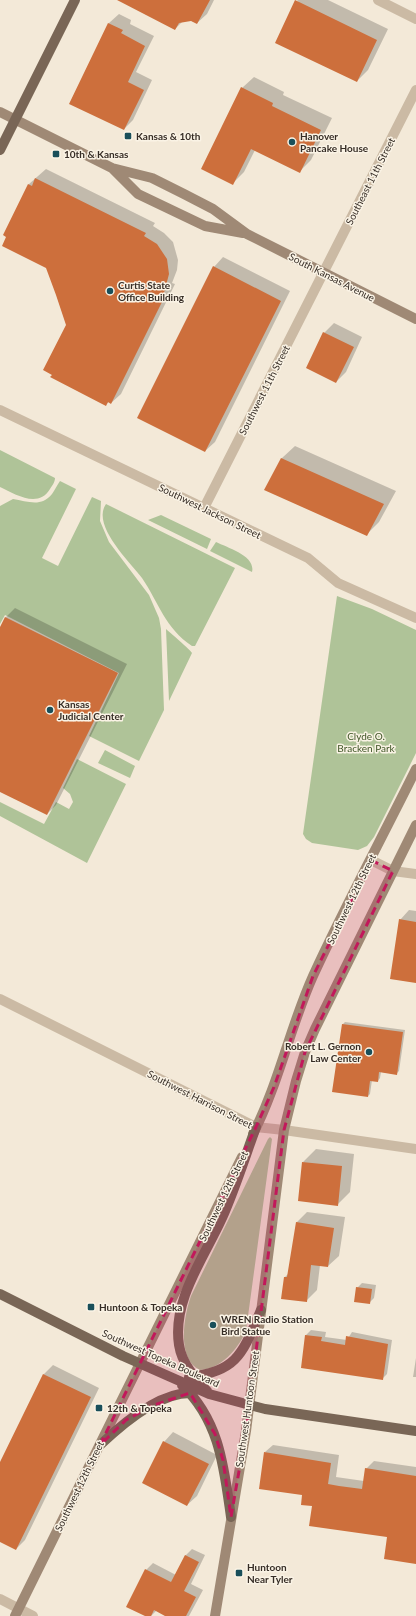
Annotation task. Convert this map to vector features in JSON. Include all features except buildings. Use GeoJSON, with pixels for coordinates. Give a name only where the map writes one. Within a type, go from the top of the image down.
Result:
{"type":"FeatureCollection","features":[{"type":"Feature","properties":{"kind":"main road"},"geometry":{"type":"LineString","coordinates":[[0,150],[75,0]]}},
{"type":"Feature","properties":{"kind":"main road","name":"South Kansas Avenue"},"geometry":{"type":"LineString","coordinates":[[0,112],[112,168],[152,178],[213,209],[247,234],[416,319]]}},
{"type":"Feature","properties":{"kind":"main road","name":"South Kansas Avenue"},"geometry":{"type":"LineString","coordinates":[[112,168],[138,194],[205,226],[247,234]]}},
{"type":"Feature","properties":{"kind":"main road","name":"Southwest 12th Street"},"geometry":{"type":"LineString","coordinates":[[17,1612],[256,1128],[274,1087],[297,1017],[313,976],[416,770]]}},
{"type":"Feature","properties":{"kind":"main road"},"geometry":{"type":"LineString","coordinates":[[284,1130],[305,1052],[416,825]]}},
{"type":"Feature","properties":{"kind":"main road"},"geometry":{"type":"LineString","coordinates":[[209,1394],[194,1377],[185,1361],[179,1346],[178,1321],[185,1294],[223,1217],[256,1128]]}},
{"type":"Feature","properties":{"kind":"main road","name":"Southwest Huntoon Street"},"geometry":{"type":"LineString","coordinates":[[216,1616],[249,1406],[284,1130]]}},
{"type":"Feature","properties":{"kind":"main road","name":"Southwest Topeka Boulevard"},"geometry":{"type":"LineString","coordinates":[[0,1294],[140,1363],[209,1394],[249,1406],[416,1430]]}},
{"type":"Feature","properties":{"kind":"main road"},"geometry":{"type":"LineString","coordinates":[[175,1379],[194,1377],[217,1372],[226,1368],[244,1346],[261,1310]]}},
{"type":"Feature","properties":{"kind":"main road"},"geometry":{"type":"LineString","coordinates":[[175,1379],[190,1393],[202,1409],[215,1434],[223,1460],[231,1517]]}},
{"type":"Feature","properties":{"kind":"main road"},"geometry":{"type":"LineString","coordinates":[[100,1444],[126,1420],[154,1405],[177,1396],[190,1393],[209,1394]]}},
{"type":"Feature","properties":{"kind":"street"},"geometry":{"type":"LineString","coordinates":[[378,0],[416,19]]}},
{"type":"Feature","properties":{"kind":"street","name":"Southeast 11th Street"},"geometry":{"type":"LineString","coordinates":[[324,272],[416,90]]}},
{"type":"Feature","properties":{"kind":"street","name":"Southwest 11th Street"},"geometry":{"type":"LineString","coordinates":[[204,508],[324,272]]}},
{"type":"Feature","properties":{"kind":"street","name":"Southwest Jackson Street"},"geometry":{"type":"LineString","coordinates":[[0,410],[308,558],[338,582],[416,618]]}},
{"type":"Feature","properties":{"kind":"street"},"geometry":{"type":"LineString","coordinates":[[371,860],[393,871],[416,874]]}},
{"type":"Feature","properties":{"kind":"street","name":"Southwest Harrison Street"},"geometry":{"type":"LineString","coordinates":[[0,999],[256,1128],[284,1130],[416,1149]]}},
{"type":"Feature","properties":{"kind":"street"},"geometry":{"type":"LineString","coordinates":[[0,1599],[17,1612],[33,1616]]}},
{"type":"Feature","properties":{"kind":"highlighted area"},"geometry":{"type":"Polygon","coordinates":[[[371,860],[393,871],[305,1052],[284,1130],[246,1431],[231,1517],[223,1460],[215,1434],[190,1393],[154,1405],[126,1420],[100,1445],[256,1127],[274,1087],[313,976],[371,860]]]}},
{"type":"Feature","properties":{"kind":"green space"},"geometry":{"type":"Polygon","coordinates":[[[0,450],[55,478],[50,489],[45,495],[33,499],[26,498],[0,487],[0,450]]]}},
{"type":"Feature","properties":{"kind":"green space"},"geometry":{"type":"Polygon","coordinates":[[[60,481],[76,489],[42,558],[58,566],[92,497],[101,501],[100,521],[109,542],[149,595],[159,618],[161,629],[164,710],[139,761],[89,736],[119,673],[5,615],[0,624],[0,506],[13,499],[29,502],[43,501],[52,494],[60,481]]]}},
{"type":"Feature","properties":{"kind":"green space"},"geometry":{"type":"Polygon","coordinates":[[[106,504],[235,568],[195,646],[192,646],[175,631],[163,615],[142,578],[114,543],[104,522],[103,513],[106,504]]]}},
{"type":"Feature","properties":{"kind":"green space"},"geometry":{"type":"Polygon","coordinates":[[[161,515],[211,539],[207,549],[148,520],[161,515]]]}},
{"type":"Feature","properties":{"kind":"green space"},"geometry":{"type":"Polygon","coordinates":[[[216,542],[246,557],[252,566],[252,572],[210,551],[216,542]]]}},
{"type":"Feature","properties":{"kind":"green space","name":"Clyde O. Bracken Park"},"geometry":{"type":"Polygon","coordinates":[[[337,596],[372,609],[416,630],[416,753],[374,837],[367,846],[358,850],[312,843],[306,839],[303,834],[337,596]]]}},
{"type":"Feature","properties":{"kind":"green space"},"geometry":{"type":"Polygon","coordinates":[[[166,629],[192,653],[169,701],[166,629]]]}},
{"type":"Feature","properties":{"kind":"green space"},"geometry":{"type":"Polygon","coordinates":[[[105,750],[135,766],[130,778],[98,763],[105,750]]]}},
{"type":"Feature","properties":{"kind":"green space"},"geometry":{"type":"Polygon","coordinates":[[[77,759],[126,784],[87,863],[0,816],[0,802],[44,824],[56,802],[69,809],[73,802],[70,794],[63,788],[77,759]]]}},
{"type":"Feature","properties":{"kind":"green space"},"geometry":{"type":"Polygon","coordinates":[[[270,1137],[272,1139],[246,1331],[243,1338],[228,1357],[215,1366],[200,1370],[192,1364],[187,1357],[185,1347],[184,1325],[188,1304],[270,1137]]]}},
{"type":"Feature","properties":{"kind":"place","name":"Kansas & 10th"},"geometry":{"type":"Point","coordinates":[128,136]}},
{"type":"Feature","properties":{"kind":"place","name":"Hanover Pancake House"},"geometry":{"type":"Point","coordinates":[292,142]}},
{"type":"Feature","properties":{"kind":"place","name":"10th & Kansas"},"geometry":{"type":"Point","coordinates":[56,154]}},
{"type":"Feature","properties":{"kind":"place","name":"Curtis State Office Building"},"geometry":{"type":"Point","coordinates":[110,291]}},
{"type":"Feature","properties":{"kind":"place","name":"Kansas Judicial Center"},"geometry":{"type":"Point","coordinates":[50,710]}},
{"type":"Feature","properties":{"kind":"place","name":"Robert L. Gernon Law Center"},"geometry":{"type":"Point","coordinates":[369,1052]}},
{"type":"Feature","properties":{"kind":"place","name":"Huntoon & Topeka"},"geometry":{"type":"Point","coordinates":[91,1307]}},
{"type":"Feature","properties":{"kind":"place","name":"WREN Radio Station Bird Statue"},"geometry":{"type":"Point","coordinates":[213,1325]}},
{"type":"Feature","properties":{"kind":"place","name":"12th & Topeka"},"geometry":{"type":"Point","coordinates":[99,1408]}},
{"type":"Feature","properties":{"kind":"place","name":"Huntoon Near Tyler"},"geometry":{"type":"Point","coordinates":[239,1573]}}]}
